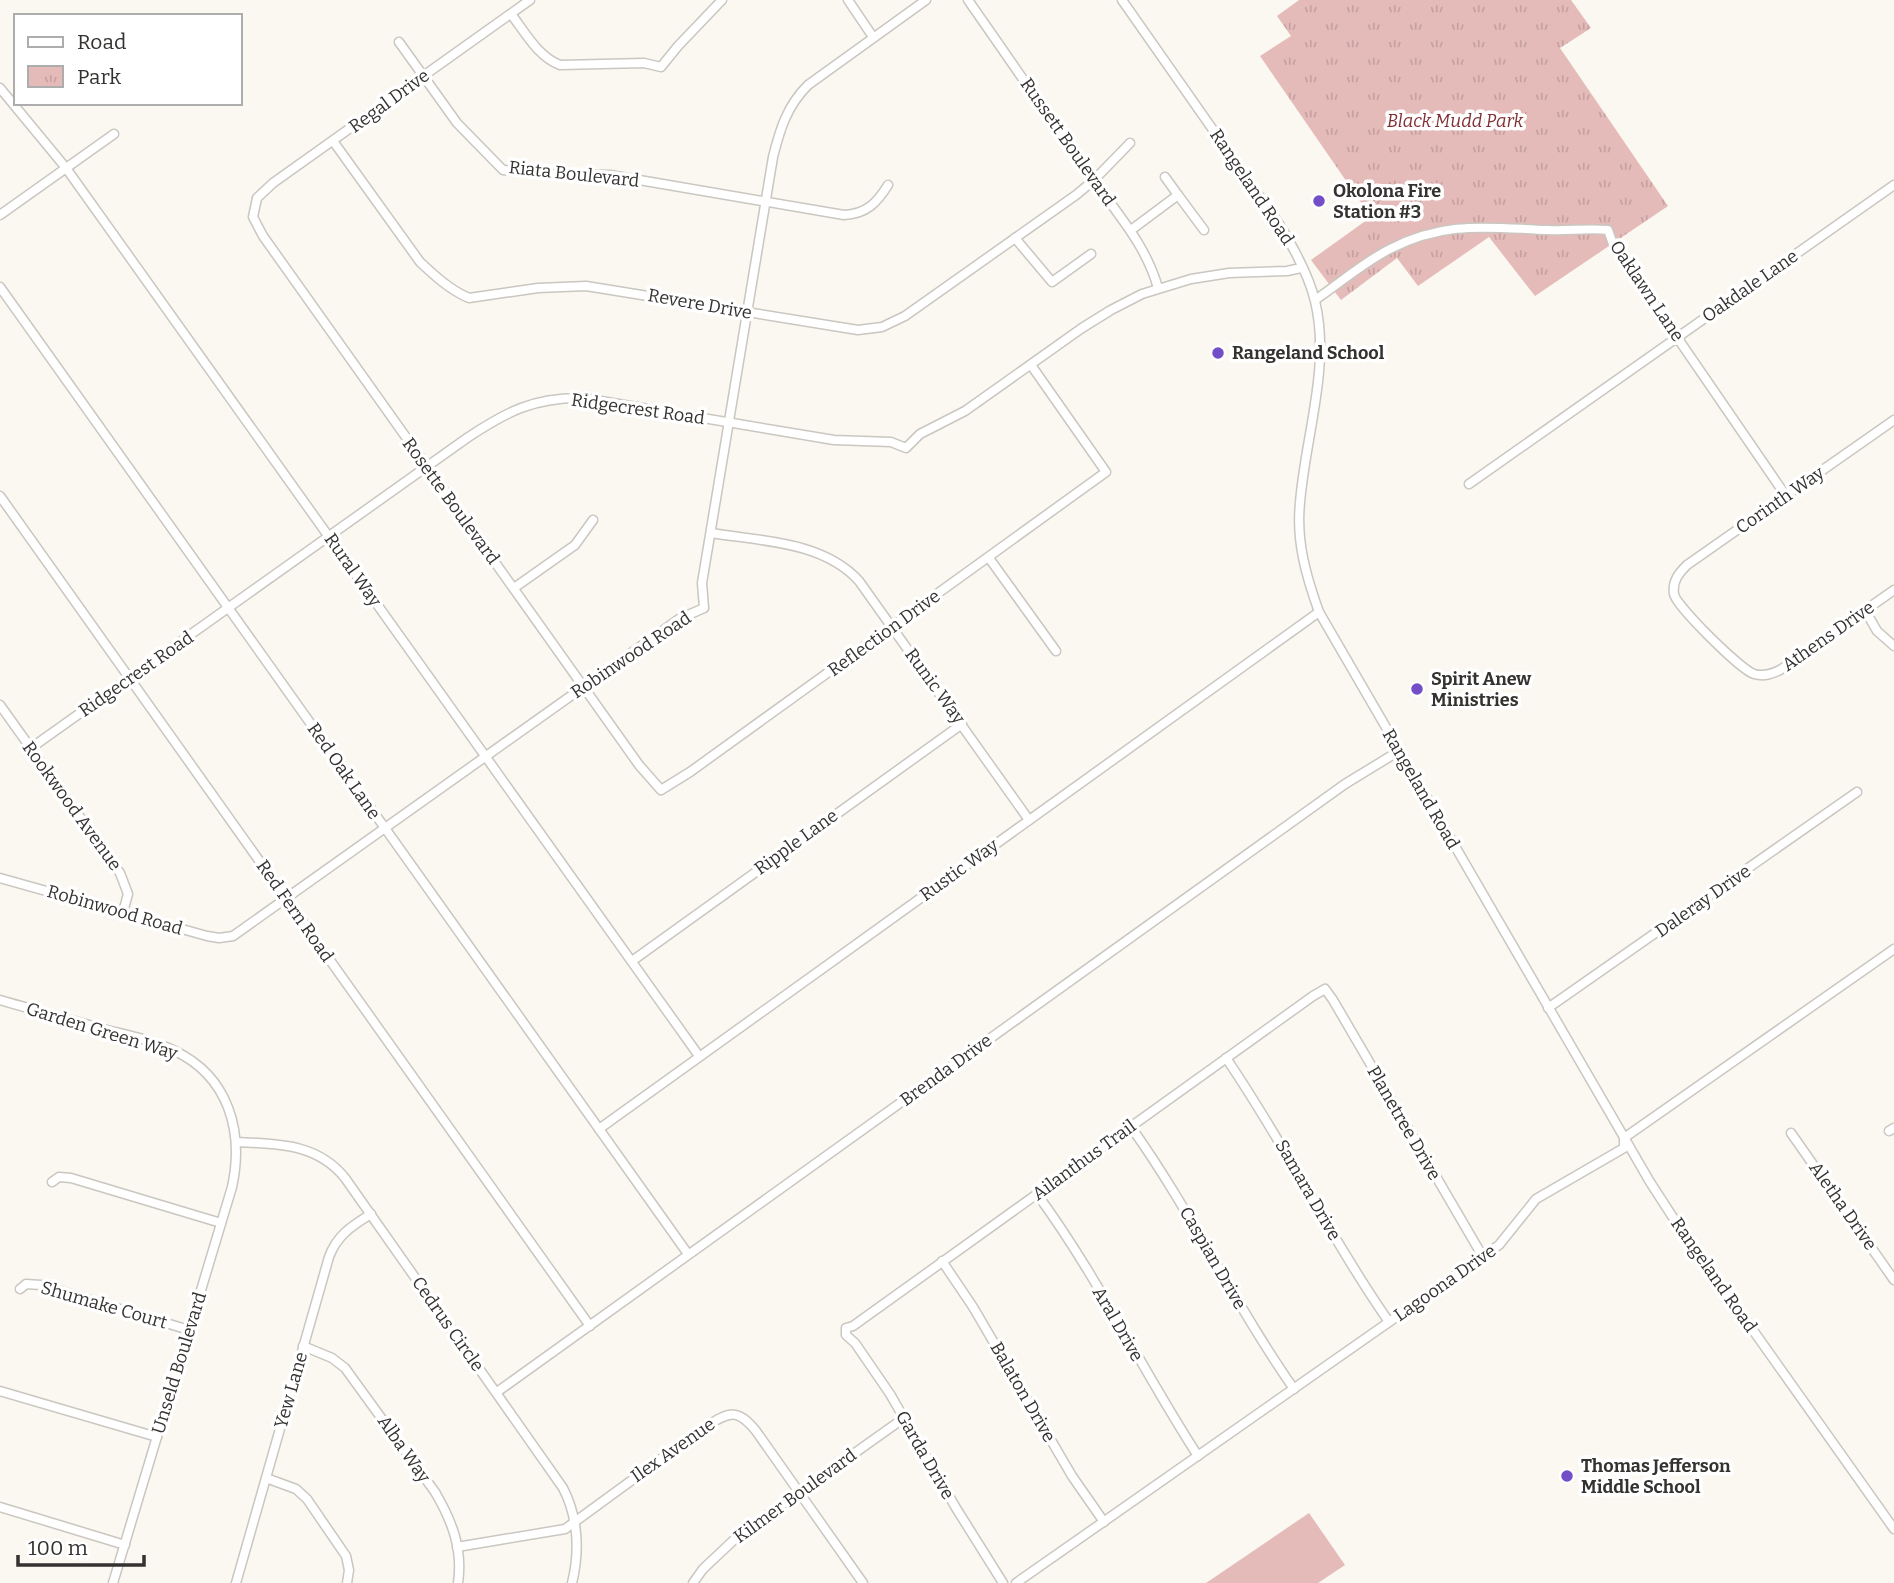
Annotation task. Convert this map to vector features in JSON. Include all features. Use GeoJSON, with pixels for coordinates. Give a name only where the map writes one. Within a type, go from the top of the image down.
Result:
{"type":"FeatureCollection","features":[{"type":"Feature","properties":{"kind":"street","name":"Regal Drive"},"geometry":{"type":"LineString","coordinates":[[254,207],[257,198],[273,183],[530,0]]}},
{"type":"Feature","properties":{"kind":"street"},"geometry":{"type":"LineString","coordinates":[[511,14],[551,62],[560,65],[644,63],[661,67],[722,0]]}},
{"type":"Feature","properties":{"kind":"street"},"geometry":{"type":"LineString","coordinates":[[848,0],[873,37]]}},
{"type":"Feature","properties":{"kind":"street","name":"Robinwood Road"},"geometry":{"type":"LineString","coordinates":[[0,878],[207,936],[228,937],[240,932],[679,619],[704,608],[702,583],[780,131],[794,101],[808,85],[926,0]]}},
{"type":"Feature","properties":{"kind":"street","name":"Russett Boulevard"},"geometry":{"type":"LineString","coordinates":[[968,0],[1131,230],[1148,258],[1158,288]]}},
{"type":"Feature","properties":{"kind":"street","name":"Rangeland Road"},"geometry":{"type":"LineString","coordinates":[[1122,0],[1279,224],[1292,246],[1315,300],[1318,373],[1302,480],[1299,527],[1306,575],[1319,612],[1548,1008],[1672,1216],[1894,1530]]}},
{"type":"Feature","properties":{"kind":"street","name":"Riata Boulevard"},"geometry":{"type":"LineString","coordinates":[[399,42],[457,123],[503,170],[610,175],[851,214],[865,211],[873,205],[888,185]]}},
{"type":"Feature","properties":{"kind":"street","name":"Rural Way"},"geometry":{"type":"LineString","coordinates":[[0,88],[66,168],[699,1056]]}},
{"type":"Feature","properties":{"kind":"street"},"geometry":{"type":"LineString","coordinates":[[0,215],[114,134]]}},
{"type":"Feature","properties":{"kind":"street","name":"Revere Drive"},"geometry":{"type":"LineString","coordinates":[[333,141],[420,262],[436,277],[469,298],[538,288],[586,286],[868,330],[882,327],[905,316],[1015,238],[1094,180],[1130,143]]}},
{"type":"Feature","properties":{"kind":"street"},"geometry":{"type":"LineString","coordinates":[[1165,177],[1204,230]]}},
{"type":"Feature","properties":{"kind":"street","name":"Oakdale Lane"},"geometry":{"type":"LineString","coordinates":[[1469,484],[1894,185]]}},
{"type":"Feature","properties":{"kind":"street"},"geometry":{"type":"LineString","coordinates":[[1131,230],[1178,195]]}},
{"type":"Feature","properties":{"kind":"street","name":"Rosette Boulevard"},"geometry":{"type":"LineString","coordinates":[[254,207],[253,217],[263,236],[639,765],[661,790]]}},
{"type":"Feature","properties":{"kind":"street","name":"Oaklawn Lane"},"geometry":{"type":"LineString","coordinates":[[1315,300],[1395,246],[1430,233],[1466,226],[1608,230],[1613,244],[1786,496]]}},
{"type":"Feature","properties":{"kind":"street"},"geometry":{"type":"LineString","coordinates":[[1015,238],[1052,282],[1091,254]]}},
{"type":"Feature","properties":{"kind":"street","name":"Ridgecrest Road"},"geometry":{"type":"LineString","coordinates":[[31,748],[426,467],[503,415],[527,405],[552,399],[583,398],[834,440],[891,442],[906,448],[920,434],[965,411],[1111,310],[1158,288],[1191,279],[1301,268]]}},
{"type":"Feature","properties":{"kind":"street","name":"Red Oak Lane"},"geometry":{"type":"LineString","coordinates":[[0,287],[688,1254]]}},
{"type":"Feature","properties":{"kind":"street","name":"Reflection Drive"},"geometry":{"type":"LineString","coordinates":[[661,790],[690,772],[1106,472],[1031,365]]}},
{"type":"Feature","properties":{"kind":"street","name":"Corinth Way"},"geometry":{"type":"LineString","coordinates":[[1674,588],[1678,575],[1687,565],[1894,420]]}},
{"type":"Feature","properties":{"kind":"street","name":"Red Fern Road"},"geometry":{"type":"LineString","coordinates":[[0,496],[590,1326]]}},
{"type":"Feature","properties":{"kind":"street"},"geometry":{"type":"LineString","coordinates":[[514,589],[575,545],[593,520]]}},
{"type":"Feature","properties":{"kind":"street","name":"Runic Way"},"geometry":{"type":"LineString","coordinates":[[711,533],[812,551],[830,558],[853,574],[1029,820]]}},
{"type":"Feature","properties":{"kind":"street"},"geometry":{"type":"LineString","coordinates":[[989,558],[1056,651]]}},
{"type":"Feature","properties":{"kind":"street","name":"Athens Drive"},"geometry":{"type":"LineString","coordinates":[[1674,588],[1680,606],[1741,666],[1761,676],[1780,670],[1894,590]]}},
{"type":"Feature","properties":{"kind":"street"},"geometry":{"type":"LineString","coordinates":[[1865,610],[1877,631],[1894,646]]}},
{"type":"Feature","properties":{"kind":"street","name":"Rustic Way"},"geometry":{"type":"LineString","coordinates":[[599,1129],[1319,612]]}},
{"type":"Feature","properties":{"kind":"street","name":"Rookwood Avenue"},"geometry":{"type":"LineString","coordinates":[[0,705],[120,873],[128,894],[123,912]]}},
{"type":"Feature","properties":{"kind":"street","name":"Ripple Lane"},"geometry":{"type":"LineString","coordinates":[[632,961],[962,724]]}},
{"type":"Feature","properties":{"kind":"street","name":"Brenda Drive"},"geometry":{"type":"LineString","coordinates":[[497,1392],[1345,784],[1399,751]]}},
{"type":"Feature","properties":{"kind":"street","name":"Daleray Drive"},"geometry":{"type":"LineString","coordinates":[[1548,1008],[1857,792]]}},
{"type":"Feature","properties":{"kind":"street","name":"Lagoona Drive"},"geometry":{"type":"LineString","coordinates":[[1016,1583],[1483,1257],[1508,1237],[1522,1214],[1536,1199],[1624,1148],[1624,1138],[1894,950]]}},
{"type":"Feature","properties":{"kind":"street","name":"Ailanthus Trail"},"geometry":{"type":"LineString","coordinates":[[844,1331],[1325,989]]}},
{"type":"Feature","properties":{"kind":"street","name":"Planetree Drive"},"geometry":{"type":"LineString","coordinates":[[1325,989],[1483,1257]]}},
{"type":"Feature","properties":{"kind":"street","name":"Garden Green Way"},"geometry":{"type":"LineString","coordinates":[[0,1000],[177,1052],[200,1068],[217,1088],[231,1114],[236,1142]]}},
{"type":"Feature","properties":{"kind":"street","name":"Samara Drive"},"geometry":{"type":"LineString","coordinates":[[1226,1058],[1260,1108],[1363,1285],[1389,1322]]}},
{"type":"Feature","properties":{"kind":"street","name":"Caspian Drive"},"geometry":{"type":"LineString","coordinates":[[1131,1127],[1164,1174],[1267,1350],[1294,1389]]}},
{"type":"Feature","properties":{"kind":"street","name":"Aletha Drive"},"geometry":{"type":"LineString","coordinates":[[1791,1133],[1894,1280]]}},
{"type":"Feature","properties":{"kind":"street","name":"Cedrus Circle"},"geometry":{"type":"LineString","coordinates":[[236,1142],[278,1144],[319,1154],[337,1168],[564,1488],[571,1503],[577,1556],[572,1583]]}},
{"type":"Feature","properties":{"kind":"street","name":"Unseld Boulevard"},"geometry":{"type":"LineString","coordinates":[[113,1583],[235,1173],[236,1142]]}},
{"type":"Feature","properties":{"kind":"street"},"geometry":{"type":"LineString","coordinates":[[52,1182],[59,1177],[71,1178],[221,1223]]}},
{"type":"Feature","properties":{"kind":"street","name":"Aral Drive"},"geometry":{"type":"LineString","coordinates":[[1037,1194],[1071,1243],[1154,1387],[1198,1456]]}},
{"type":"Feature","properties":{"kind":"street","name":"Yew Lane"},"geometry":{"type":"LineString","coordinates":[[236,1583],[332,1249],[344,1231],[371,1214]]}},
{"type":"Feature","properties":{"kind":"street","name":"Balaton Drive"},"geometry":{"type":"LineString","coordinates":[[942,1261],[973,1307],[1072,1476],[1104,1522]]}},
{"type":"Feature","properties":{"kind":"street","name":"Shumake Court"},"geometry":{"type":"LineString","coordinates":[[20,1289],[26,1284],[41,1285],[189,1330]]}},
{"type":"Feature","properties":{"kind":"street","name":"Garda Drive"},"geometry":{"type":"LineString","coordinates":[[844,1331],[877,1373],[1003,1583]]}},
{"type":"Feature","properties":{"kind":"street","name":"Alba Way"},"geometry":{"type":"LineString","coordinates":[[303,1346],[338,1362],[354,1378],[435,1492],[447,1513],[457,1547],[458,1583]]}},
{"type":"Feature","properties":{"kind":"street"},"geometry":{"type":"LineString","coordinates":[[0,1391],[157,1437]]}},
{"type":"Feature","properties":{"kind":"street","name":"Ilex Avenue"},"geometry":{"type":"LineString","coordinates":[[457,1547],[565,1529],[706,1426],[727,1415],[738,1415],[750,1424],[861,1582]]}},
{"type":"Feature","properties":{"kind":"street","name":"Kilmer Boulevard"},"geometry":{"type":"LineString","coordinates":[[693,1583],[723,1549],[904,1418]]}},
{"type":"Feature","properties":{"kind":"street"},"geometry":{"type":"LineString","coordinates":[[266,1478],[296,1489],[307,1499],[346,1556],[349,1570],[347,1583]]}},
{"type":"Feature","properties":{"kind":"street"},"geometry":{"type":"LineString","coordinates":[[0,1507],[125,1545]]}},
{"type":"Feature","properties":{"kind":"green space","name":"Black Mudd Park"},"geometry":{"type":"Polygon","coordinates":[[[1299,0],[1571,0],[1591,28],[1560,48],[1668,206],[1535,296],[1489,237],[1418,286],[1397,258],[1341,300],[1311,260],[1371,217],[1260,56],[1291,36],[1277,16],[1299,0]]]}},
{"type":"Feature","properties":{"kind":"green space"},"geometry":{"type":"Polygon","coordinates":[[[1309,1513],[1345,1565],[1318,1583],[1206,1583],[1309,1513]]]}},
{"type":"Feature","properties":{"kind":"place","name":"Okolona Fire Station #3"},"geometry":{"type":"Point","coordinates":[1319,201]}},
{"type":"Feature","properties":{"kind":"place","name":"Rangeland School"},"geometry":{"type":"Point","coordinates":[1218,353]}},
{"type":"Feature","properties":{"kind":"place","name":"Spirit Anew Ministries"},"geometry":{"type":"Point","coordinates":[1417,689]}},
{"type":"Feature","properties":{"kind":"place","name":"Thomas Jefferson Middle School"},"geometry":{"type":"Point","coordinates":[1567,1476]}}]}
